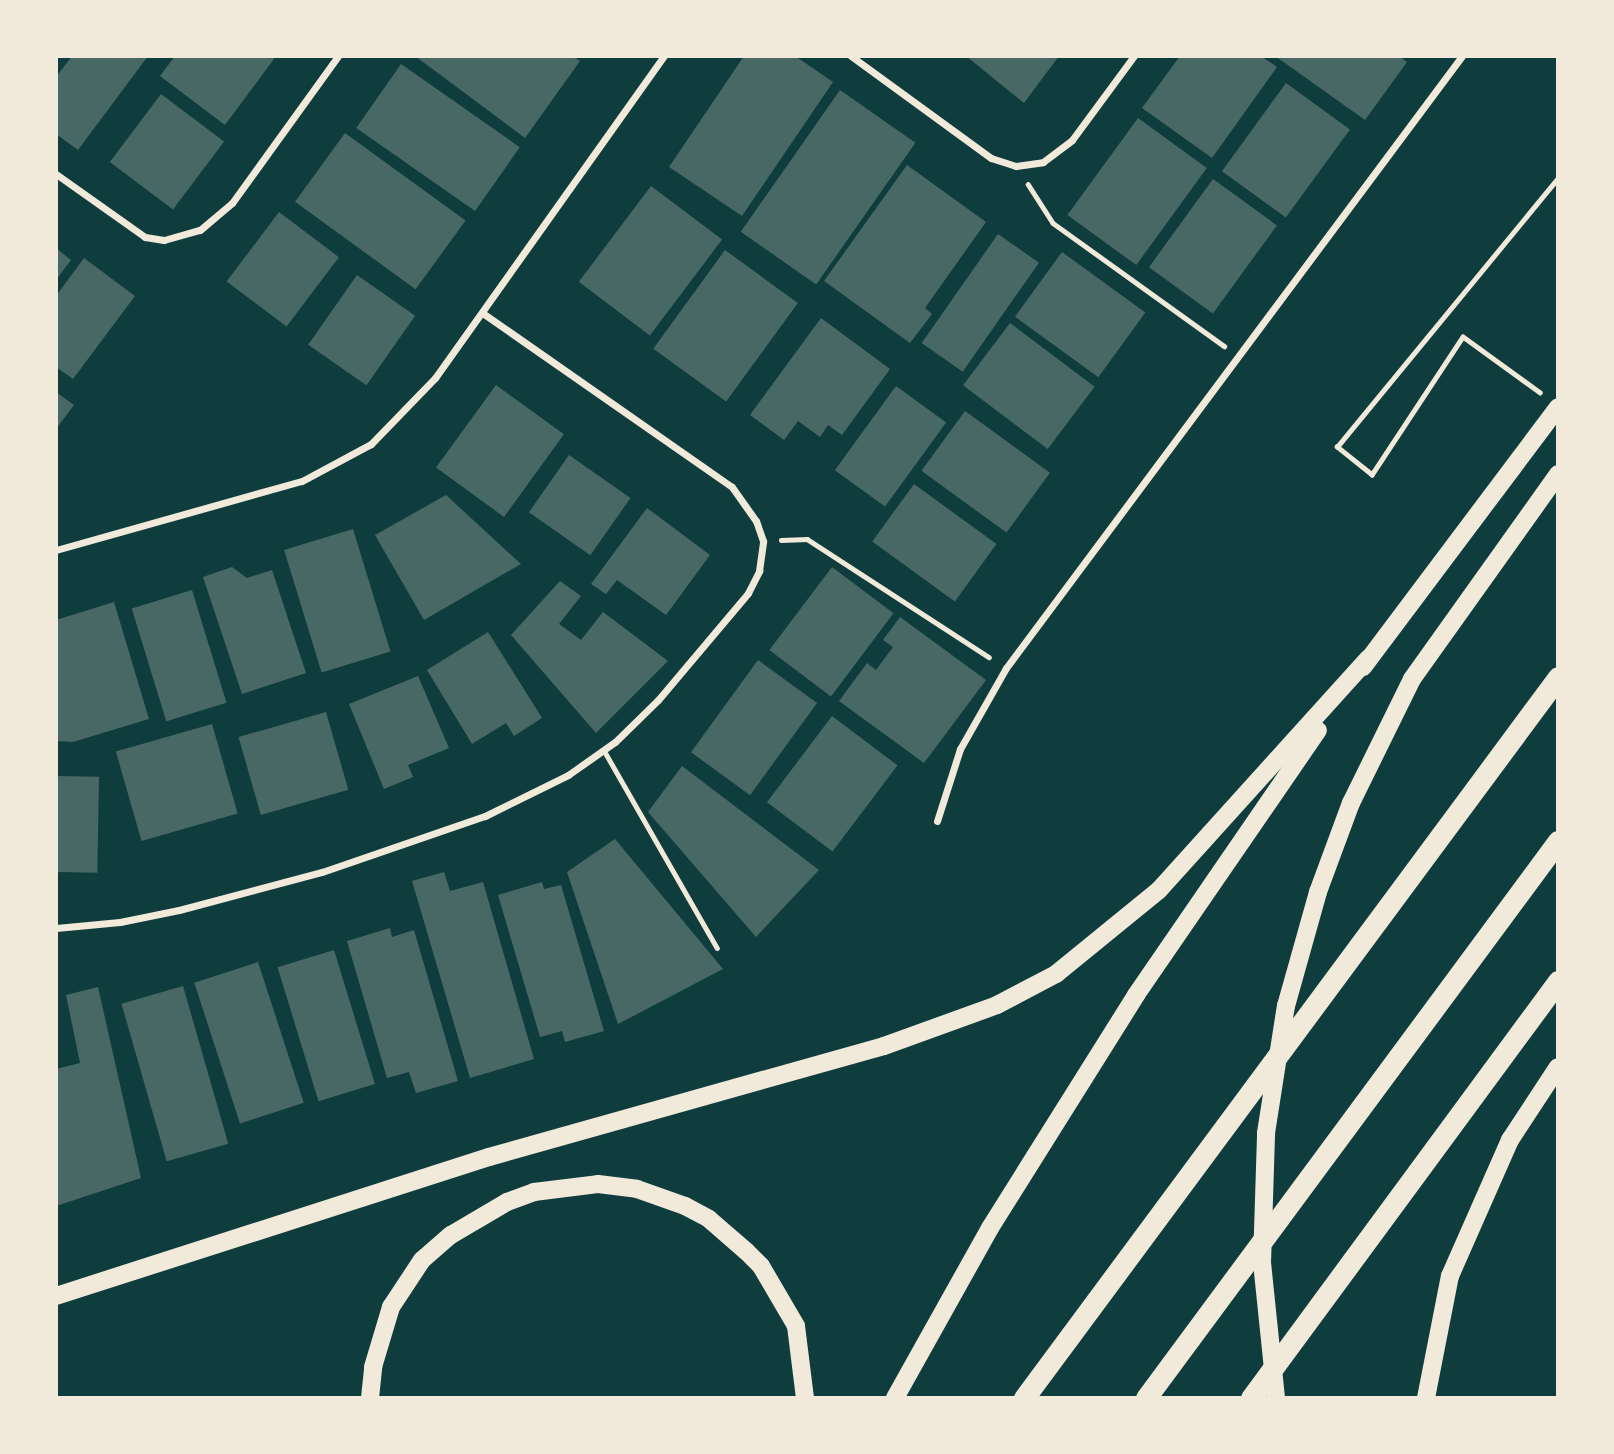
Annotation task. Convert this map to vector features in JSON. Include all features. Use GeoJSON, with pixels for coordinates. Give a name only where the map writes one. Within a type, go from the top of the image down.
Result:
{"type":"FeatureCollection","features":[{"type":"Feature","properties":{"kind":"highway"},"geometry":{"type":"LineString","coordinates":[[1024,1398],[1558,677]]}},
{"type":"Feature","properties":{"kind":"highway"},"geometry":{"type":"LineString","coordinates":[[1146,1398],[1558,841]]}},
{"type":"Feature","properties":{"kind":"highway"},"geometry":{"type":"LineString","coordinates":[[1251,1398],[1558,981]]}},
{"type":"Feature","properties":{"kind":"main road"},"geometry":{"type":"LineString","coordinates":[[895,1398],[990,1228],[1170,942],[1368,659],[1553,402]]}},
{"type":"Feature","properties":{"kind":"main road"},"geometry":{"type":"LineString","coordinates":[[1276,1398],[1266,1328],[1262,1212],[1273,1073],[1318,892],[1389,721],[1456,613],[1558,474]]}},
{"type":"Feature","properties":{"kind":"main road"},"geometry":{"type":"LineString","coordinates":[[56,1296],[489,1157],[884,1046],[997,1005],[1056,974],[1159,890],[1368,659]]}},
{"type":"Feature","properties":{"kind":"main road"},"geometry":{"type":"LineString","coordinates":[[1426,1398],[1434,1341],[1455,1265],[1510,1140],[1558,1067]]}},
{"type":"Feature","properties":{"kind":"main road"},"geometry":{"type":"LineString","coordinates":[[370,1398],[373,1367],[391,1307],[422,1260],[451,1235],[506,1202],[534,1192],[598,1185],[637,1189],[685,1206],[709,1219],[761,1266],[796,1326],[805,1398]]}},
{"type":"Feature","properties":{"kind":"street"},"geometry":{"type":"LineString","coordinates":[[56,174],[145,237],[163,240],[200,230],[232,203],[338,56]]}},
{"type":"Feature","properties":{"kind":"street"},"geometry":{"type":"LineString","coordinates":[[56,551],[302,481],[332,468],[371,444],[408,410],[483,313],[664,56]]}},
{"type":"Feature","properties":{"kind":"street"},"geometry":{"type":"LineString","coordinates":[[851,56],[992,159],[1016,166],[1043,162],[1072,140],[1134,56]]}},
{"type":"Feature","properties":{"kind":"street"},"geometry":{"type":"LineString","coordinates":[[937,821],[964,740],[1006,668],[1462,56]]}},
{"type":"Feature","properties":{"kind":"street"},"geometry":{"type":"LineString","coordinates":[[56,928],[148,917],[322,872],[485,816],[568,775],[604,751],[658,700],[748,593],[760,571],[763,541],[748,507],[724,480],[483,313]]}},
{"type":"Feature","properties":{"kind":"lane"},"geometry":{"type":"LineString","coordinates":[[604,751],[716,948]]}},
{"type":"Feature","properties":{"kind":"path"},"geometry":{"type":"LineString","coordinates":[[1016,166],[1053,223],[1239,356]]}},
{"type":"Feature","properties":{"kind":"path"},"geometry":{"type":"LineString","coordinates":[[1553,402],[1463,337],[1372,475],[1337,447],[1558,178]]}},
{"type":"Feature","properties":{"kind":"path"},"geometry":{"type":"LineString","coordinates":[[763,541],[807,539],[1006,668]]}},
{"type":"Feature","properties":{"kind":"building"},"geometry":{"type":"Polygon","coordinates":[[[72,56],[148,56],[78,150],[56,134],[56,77],[72,56]]]}},
{"type":"Feature","properties":{"kind":"building"},"geometry":{"type":"Polygon","coordinates":[[[175,56],[271,56],[274,59],[225,125],[160,76],[175,56]]]}},
{"type":"Feature","properties":{"kind":"building"},"geometry":{"type":"Polygon","coordinates":[[[415,56],[573,56],[580,61],[525,138],[415,56]]]}},
{"type":"Feature","properties":{"kind":"building"},"geometry":{"type":"Polygon","coordinates":[[[744,56],[795,56],[833,82],[742,216],[669,167],[744,56]]]}},
{"type":"Feature","properties":{"kind":"building"},"geometry":{"type":"Polygon","coordinates":[[[966,56],[1059,56],[1024,103],[966,56]]]}},
{"type":"Feature","properties":{"kind":"building"},"geometry":{"type":"Polygon","coordinates":[[[1180,56],[1261,56],[1277,67],[1212,158],[1142,108],[1180,56]]]}},
{"type":"Feature","properties":{"kind":"building"},"geometry":{"type":"Polygon","coordinates":[[[1275,56],[1399,56],[1407,62],[1365,120],[1275,56]]]}},
{"type":"Feature","properties":{"kind":"building"},"geometry":{"type":"Polygon","coordinates":[[[401,64],[520,147],[475,211],[356,128],[401,64]]]}},
{"type":"Feature","properties":{"kind":"building"},"geometry":{"type":"Polygon","coordinates":[[[1286,83],[1350,129],[1286,218],[1222,171],[1286,83]]]}},
{"type":"Feature","properties":{"kind":"building"},"geometry":{"type":"Polygon","coordinates":[[[840,90],[915,143],[816,284],[741,232],[840,90]]]}},
{"type":"Feature","properties":{"kind":"building"},"geometry":{"type":"Polygon","coordinates":[[[161,94],[224,142],[173,209],[110,162],[161,94]]]}},
{"type":"Feature","properties":{"kind":"building"},"geometry":{"type":"Polygon","coordinates":[[[1138,118],[1207,168],[1136,265],[1067,215],[1138,118]]]}},
{"type":"Feature","properties":{"kind":"building"},"geometry":{"type":"Polygon","coordinates":[[[345,133],[466,221],[416,289],[295,202],[345,133]]]}},
{"type":"Feature","properties":{"kind":"building"},"geometry":{"type":"Polygon","coordinates":[[[907,165],[986,222],[925,308],[932,314],[910,343],[824,281],[907,165]]]}},
{"type":"Feature","properties":{"kind":"building"},"geometry":{"type":"Polygon","coordinates":[[[1213,179],[1277,225],[1213,314],[1149,267],[1213,179]]]}},
{"type":"Feature","properties":{"kind":"building"},"geometry":{"type":"Polygon","coordinates":[[[651,186],[722,240],[650,335],[579,282],[651,186]]]}},
{"type":"Feature","properties":{"kind":"building"},"geometry":{"type":"Polygon","coordinates":[[[279,212],[339,257],[287,327],[227,281],[279,212]]]}},
{"type":"Feature","properties":{"kind":"building"},"geometry":{"type":"Polygon","coordinates":[[[998,234],[1039,263],[963,372],[922,343],[998,234]]]}},
{"type":"Feature","properties":{"kind":"building"},"geometry":{"type":"Polygon","coordinates":[[[56,248],[71,260],[56,280],[56,248]]]}},
{"type":"Feature","properties":{"kind":"building"},"geometry":{"type":"Polygon","coordinates":[[[725,250],[798,303],[726,402],[653,349],[725,250]]]}},
{"type":"Feature","properties":{"kind":"building"},"geometry":{"type":"Polygon","coordinates":[[[1062,252],[1145,313],[1098,377],[1015,317],[1062,252]]]}},
{"type":"Feature","properties":{"kind":"building"},"geometry":{"type":"Polygon","coordinates":[[[84,258],[135,296],[73,379],[56,367],[56,296],[84,258]]]}},
{"type":"Feature","properties":{"kind":"building"},"geometry":{"type":"Polygon","coordinates":[[[357,275],[415,316],[366,385],[308,345],[357,275]]]}},
{"type":"Feature","properties":{"kind":"building"},"geometry":{"type":"Polygon","coordinates":[[[821,318],[890,369],[842,435],[828,425],[820,437],[798,421],[784,440],[750,415],[821,318]]]}},
{"type":"Feature","properties":{"kind":"building"},"geometry":{"type":"Polygon","coordinates":[[[1010,323],[1095,387],[1048,449],[963,385],[1010,323]]]}},
{"type":"Feature","properties":{"kind":"building"},"geometry":{"type":"Polygon","coordinates":[[[496,385],[564,434],[504,517],[436,468],[496,385]]]}},
{"type":"Feature","properties":{"kind":"building"},"geometry":{"type":"Polygon","coordinates":[[[896,386],[946,422],[885,507],[835,470],[896,386]]]}},
{"type":"Feature","properties":{"kind":"building"},"geometry":{"type":"Polygon","coordinates":[[[56,392],[74,405],[56,429],[56,392]]]}},
{"type":"Feature","properties":{"kind":"building"},"geometry":{"type":"Polygon","coordinates":[[[965,411],[1050,473],[1006,533],[922,471],[965,411]]]}},
{"type":"Feature","properties":{"kind":"building"},"geometry":{"type":"Polygon","coordinates":[[[569,455],[630,498],[590,555],[529,512],[569,455]]]}},
{"type":"Feature","properties":{"kind":"building"},"geometry":{"type":"Polygon","coordinates":[[[914,484],[997,544],[955,601],[872,541],[914,484]]]}},
{"type":"Feature","properties":{"kind":"building"},"geometry":{"type":"Polygon","coordinates":[[[446,495],[521,564],[424,620],[375,535],[446,495]]]}},
{"type":"Feature","properties":{"kind":"building"},"geometry":{"type":"Polygon","coordinates":[[[647,508],[710,555],[666,615],[617,580],[606,594],[591,584],[647,508]]]}},
{"type":"Feature","properties":{"kind":"building"},"geometry":{"type":"Polygon","coordinates":[[[353,529],[390,651],[322,672],[284,550],[353,529]]]}},
{"type":"Feature","properties":{"kind":"building"},"geometry":{"type":"Polygon","coordinates":[[[232,567],[247,578],[272,570],[306,673],[242,694],[203,577],[232,567]]]}},
{"type":"Feature","properties":{"kind":"building"},"geometry":{"type":"Polygon","coordinates":[[[832,567],[893,613],[831,696],[769,650],[832,567]]]}},
{"type":"Feature","properties":{"kind":"building"},"geometry":{"type":"Polygon","coordinates":[[[560,581],[581,596],[559,624],[581,640],[603,612],[668,661],[596,733],[511,635],[560,581]]]}},
{"type":"Feature","properties":{"kind":"building"},"geometry":{"type":"Polygon","coordinates":[[[192,590],[226,703],[166,721],[132,608],[192,590]]]}},
{"type":"Feature","properties":{"kind":"building"},"geometry":{"type":"Polygon","coordinates":[[[114,602],[149,719],[73,742],[56,741],[56,620],[114,602]]]}},
{"type":"Feature","properties":{"kind":"building"},"geometry":{"type":"Polygon","coordinates":[[[900,617],[986,680],[924,763],[839,701],[867,663],[876,670],[893,647],[883,640],[900,617]]]}},
{"type":"Feature","properties":{"kind":"building"},"geometry":{"type":"Polygon","coordinates":[[[488,632],[542,718],[514,736],[506,723],[472,744],[427,670],[488,632]]]}},
{"type":"Feature","properties":{"kind":"building"},"geometry":{"type":"Polygon","coordinates":[[[758,660],[817,703],[750,795],[691,752],[758,660]]]}},
{"type":"Feature","properties":{"kind":"building"},"geometry":{"type":"Polygon","coordinates":[[[418,676],[449,748],[408,765],[413,777],[384,789],[349,704],[418,676]]]}},
{"type":"Feature","properties":{"kind":"building"},"geometry":{"type":"Polygon","coordinates":[[[326,712],[348,790],[261,815],[239,737],[326,712]]]}},
{"type":"Feature","properties":{"kind":"building"},"geometry":{"type":"Polygon","coordinates":[[[832,716],[897,765],[832,852],[767,802],[832,716]]]}},
{"type":"Feature","properties":{"kind":"building"},"geometry":{"type":"Polygon","coordinates":[[[212,724],[238,813],[142,841],[116,752],[212,724]]]}},
{"type":"Feature","properties":{"kind":"building"},"geometry":{"type":"Polygon","coordinates":[[[682,766],[819,870],[756,937],[648,812],[682,766]]]}},
{"type":"Feature","properties":{"kind":"building"},"geometry":{"type":"Polygon","coordinates":[[[56,776],[99,777],[97,873],[56,872],[56,776]]]}},
{"type":"Feature","properties":{"kind":"building"},"geometry":{"type":"Polygon","coordinates":[[[615,839],[723,969],[618,1024],[567,872],[615,839]]]}},
{"type":"Feature","properties":{"kind":"building"},"geometry":{"type":"Polygon","coordinates":[[[444,872],[450,891],[483,882],[534,1059],[470,1078],[412,881],[444,872]]]}},
{"type":"Feature","properties":{"kind":"building"},"geometry":{"type":"Polygon","coordinates":[[[542,882],[544,889],[561,885],[604,1031],[565,1042],[562,1031],[540,1037],[498,895],[542,882]]]}},
{"type":"Feature","properties":{"kind":"building"},"geometry":{"type":"Polygon","coordinates":[[[390,928],[392,937],[414,930],[458,1081],[416,1093],[409,1072],[387,1078],[347,941],[390,928]]]}},
{"type":"Feature","properties":{"kind":"building"},"geometry":{"type":"Polygon","coordinates":[[[334,950],[375,1084],[319,1101],[278,967],[334,950]]]}},
{"type":"Feature","properties":{"kind":"building"},"geometry":{"type":"Polygon","coordinates":[[[258,962],[304,1103],[240,1123],[194,983],[258,962]]]}},
{"type":"Feature","properties":{"kind":"building"},"geometry":{"type":"Polygon","coordinates":[[[183,986],[228,1144],[167,1161],[121,1004],[183,986]]]}},
{"type":"Feature","properties":{"kind":"building"},"geometry":{"type":"Polygon","coordinates":[[[98,987],[141,1178],[56,1206],[56,1069],[80,1063],[66,995],[98,987]]]}}]}
